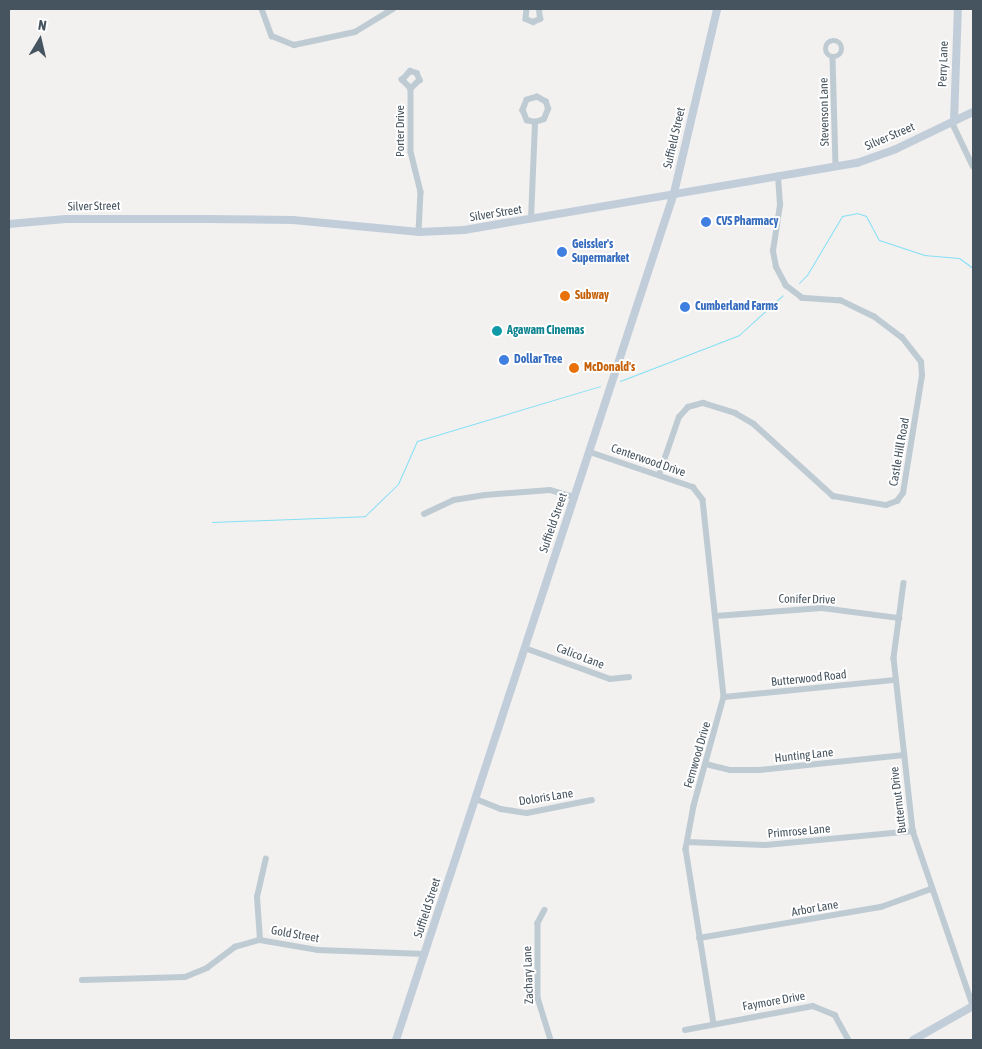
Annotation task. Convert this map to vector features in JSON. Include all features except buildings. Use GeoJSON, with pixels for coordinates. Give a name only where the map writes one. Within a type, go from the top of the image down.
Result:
{"type":"FeatureCollection","features":[{"type":"Feature","properties":{"kind":"street"},"geometry":{"type":"LineString","coordinates":[[262,9],[272,36],[294,45],[355,32],[393,9]]}},
{"type":"Feature","properties":{"kind":"street"},"geometry":{"type":"LineString","coordinates":[[527,9],[525,16],[530,22],[540,18],[540,9]]}},
{"type":"Feature","properties":{"kind":"street","name":"Suffield Street"},"geometry":{"type":"LineString","coordinates":[[396,1040],[674,193],[717,9]]}},
{"type":"Feature","properties":{"kind":"street","name":"Perry Lane"},"geometry":{"type":"LineString","coordinates":[[953,122],[958,9]]}},
{"type":"Feature","properties":{"kind":"street","name":"Stevenson Lane"},"geometry":{"type":"LineString","coordinates":[[834,58],[836,167]]}},
{"type":"Feature","properties":{"kind":"street","name":"Porter Drive"},"geometry":{"type":"LineString","coordinates":[[411,88],[411,157],[421,192],[419,232]]}},
{"type":"Feature","properties":{"kind":"street"},"geometry":{"type":"LineString","coordinates":[[537,97],[546,102],[548,112],[544,119],[535,122],[525,118],[522,110],[527,100],[537,97]]}},
{"type":"Feature","properties":{"kind":"street","name":"Silver Street"},"geometry":{"type":"LineString","coordinates":[[9,224],[66,219],[250,219],[419,232],[464,230],[836,167],[869,159],[973,112]]}},
{"type":"Feature","properties":{"kind":"street"},"geometry":{"type":"LineString","coordinates":[[532,219],[535,122]]}},
{"type":"Feature","properties":{"kind":"street"},"geometry":{"type":"LineString","coordinates":[[953,122],[973,166]]}},
{"type":"Feature","properties":{"kind":"street","name":"Castle Hill Road"},"geometry":{"type":"LineString","coordinates":[[659,475],[680,416],[688,407],[703,403],[748,421],[833,496],[886,505],[897,500],[904,490],[922,376],[921,362],[902,338],[874,317],[842,300],[802,298],[786,286],[776,268],[773,251],[780,205],[778,176]]}},
{"type":"Feature","properties":{"kind":"street","name":"Centerwood Drive"},"geometry":{"type":"LineString","coordinates":[[590,452],[659,475],[699,491]]}},
{"type":"Feature","properties":{"kind":"street"},"geometry":{"type":"LineString","coordinates":[[424,514],[456,500],[485,495],[543,490],[575,497]]}},
{"type":"Feature","properties":{"kind":"street","name":"Fernwood Drive"},"geometry":{"type":"LineString","coordinates":[[699,491],[703,500],[724,697],[687,842],[699,938],[714,1024]]}},
{"type":"Feature","properties":{"kind":"street","name":"Butternut Drive"},"geometry":{"type":"LineString","coordinates":[[904,583],[894,658],[912,831],[972,1009]]}},
{"type":"Feature","properties":{"kind":"street","name":"Conifer Drive"},"geometry":{"type":"LineString","coordinates":[[716,616],[822,608],[898,618]]}},
{"type":"Feature","properties":{"kind":"street","name":"Calico Lane"},"geometry":{"type":"LineString","coordinates":[[525,648],[610,679],[629,677]]}},
{"type":"Feature","properties":{"kind":"street","name":"Butterwood Road"},"geometry":{"type":"LineString","coordinates":[[724,697],[895,680]]}},
{"type":"Feature","properties":{"kind":"street","name":"Hunting Lane"},"geometry":{"type":"LineString","coordinates":[[706,764],[730,770],[759,770],[904,755]]}},
{"type":"Feature","properties":{"kind":"street","name":"Doloris Lane"},"geometry":{"type":"LineString","coordinates":[[476,799],[501,809],[527,813],[592,800]]}},
{"type":"Feature","properties":{"kind":"street","name":"Primrose Lane"},"geometry":{"type":"LineString","coordinates":[[687,842],[766,845],[912,831]]}},
{"type":"Feature","properties":{"kind":"street"},"geometry":{"type":"LineString","coordinates":[[260,940],[257,898],[266,859]]}},
{"type":"Feature","properties":{"kind":"street","name":"Arbor Lane"},"geometry":{"type":"LineString","coordinates":[[699,938],[880,907],[930,888]]}},
{"type":"Feature","properties":{"kind":"street","name":"Zachary Lane"},"geometry":{"type":"LineString","coordinates":[[545,910],[538,923],[538,998],[551,1040]]}},
{"type":"Feature","properties":{"kind":"street","name":"Gold Street"},"geometry":{"type":"LineString","coordinates":[[82,980],[186,977],[207,968],[235,947],[260,940],[318,950],[425,954]]}},
{"type":"Feature","properties":{"kind":"street","name":"Faymore Drive"},"geometry":{"type":"LineString","coordinates":[[685,1030],[813,1006],[835,1015],[849,1040]]}},
{"type":"Feature","properties":{"kind":"street"},"geometry":{"type":"LineString","coordinates":[[913,1040],[972,1009]]}},
{"type":"Feature","properties":{"kind":"waterway"},"geometry":{"type":"LineString","coordinates":[[799,283],[807,275],[842,216],[857,213],[866,216],[879,240],[924,255],[959,258],[973,268]]}},
{"type":"Feature","properties":{"kind":"waterway"},"geometry":{"type":"LineString","coordinates":[[620,381],[739,335],[783,295]]}},
{"type":"Feature","properties":{"kind":"waterway"},"geometry":{"type":"LineString","coordinates":[[212,522],[365,516],[398,484],[417,441],[600,386]]}},
{"type":"Feature","properties":{"kind":"place","name":"CVS Pharmacy"},"geometry":{"type":"Point","coordinates":[706,222]}},
{"type":"Feature","properties":{"kind":"place","name":"Geissler's Supermarket"},"geometry":{"type":"Point","coordinates":[562,252]}},
{"type":"Feature","properties":{"kind":"place","name":"Subway"},"geometry":{"type":"Point","coordinates":[565,296]}},
{"type":"Feature","properties":{"kind":"place","name":"Cumberland Farms"},"geometry":{"type":"Point","coordinates":[685,307]}},
{"type":"Feature","properties":{"kind":"place","name":"Agawam Cinemas"},"geometry":{"type":"Point","coordinates":[497,331]}},
{"type":"Feature","properties":{"kind":"place","name":"Dollar Tree"},"geometry":{"type":"Point","coordinates":[504,360]}},
{"type":"Feature","properties":{"kind":"place","name":"McDonald's"},"geometry":{"type":"Point","coordinates":[574,368]}}]}
